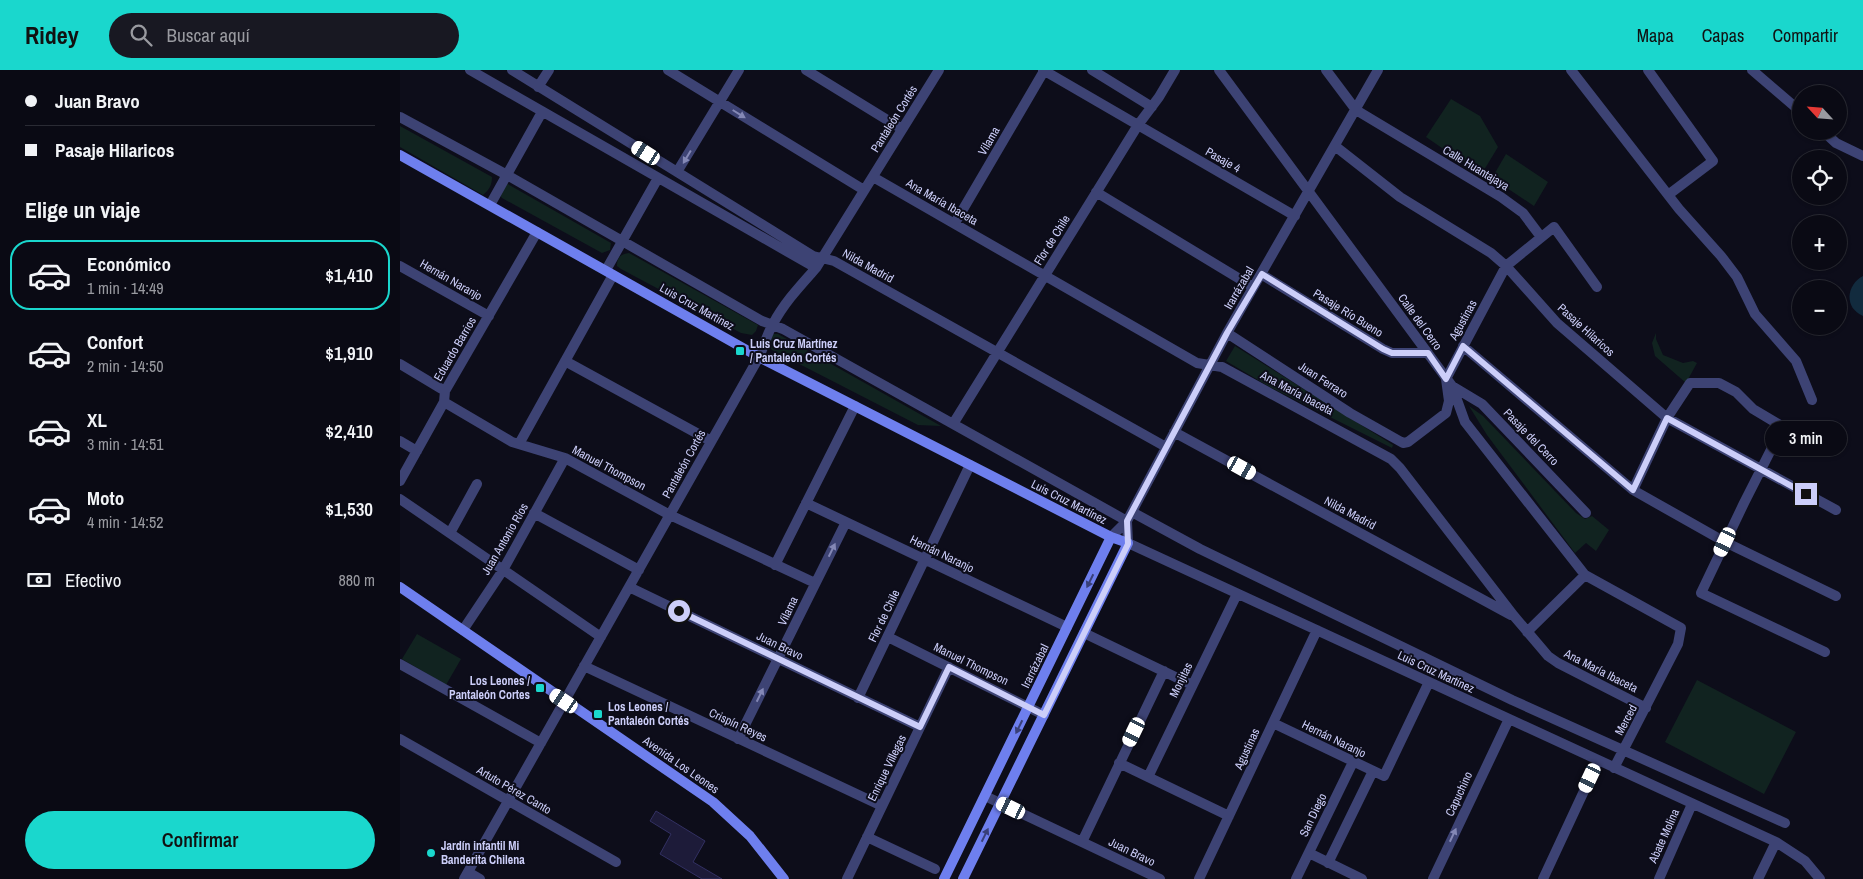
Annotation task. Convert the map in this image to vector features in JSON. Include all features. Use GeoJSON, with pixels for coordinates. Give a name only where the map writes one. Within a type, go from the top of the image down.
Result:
{"type":"FeatureCollection","features":[{"type":"Feature","properties":{"kind":"street"},"geometry":{"type":"LineString","coordinates":[[470,70],[816,268]]}},
{"type":"Feature","properties":{"kind":"street","name":"Nilda Madrid"},"geometry":{"type":"LineString","coordinates":[[512,70],[813,256],[834,261],[1166,447]]}},
{"type":"Feature","properties":{"kind":"street"},"geometry":{"type":"LineString","coordinates":[[538,86],[548,70]]}},
{"type":"Feature","properties":{"kind":"street"},"geometry":{"type":"LineString","coordinates":[[668,70],[864,190]]}},
{"type":"Feature","properties":{"kind":"street"},"geometry":{"type":"LineString","coordinates":[[677,172],[739,70]]}},
{"type":"Feature","properties":{"kind":"street"},"geometry":{"type":"LineString","coordinates":[[806,70],[902,129]]}},
{"type":"Feature","properties":{"kind":"street","name":"Pantaleón Cortés"},"geometry":{"type":"LineString","coordinates":[[466,875],[759,357],[772,325],[792,295],[823,258],[939,70]]}},
{"type":"Feature","properties":{"kind":"street"},"geometry":{"type":"LineString","coordinates":[[1044,70],[1138,125]]}},
{"type":"Feature","properties":{"kind":"street","name":"Vilama"},"geometry":{"type":"LineString","coordinates":[[955,224],[1044,70]]}},
{"type":"Feature","properties":{"kind":"street"},"geometry":{"type":"LineString","coordinates":[[1092,70],[1152,107]]}},
{"type":"Feature","properties":{"kind":"street","name":"Flor de Chile"},"geometry":{"type":"LineString","coordinates":[[953,424],[1138,125],[1152,107],[1175,70]]}},
{"type":"Feature","properties":{"kind":"street","name":"Calle del Cerro"},"geometry":{"type":"LineString","coordinates":[[1218,70],[1310,191],[1449,382],[1465,422],[1585,575],[1681,628]]}},
{"type":"Feature","properties":{"kind":"street","name":"Calle Huantajaya"},"geometry":{"type":"LineString","coordinates":[[1326,70],[1356,110],[1501,197],[1523,214],[1541,237]]}},
{"type":"Feature","properties":{"kind":"street","name":"Irarrázabal"},"geometry":{"type":"LineString","coordinates":[[944,879],[1111,537],[1130,517],[1227,333],[1378,70]]}},
{"type":"Feature","properties":{"kind":"street"},"geometry":{"type":"LineString","coordinates":[[1571,70],[1679,209],[1737,277],[1755,314],[1796,361],[1812,400]]}},
{"type":"Feature","properties":{"kind":"street"},"geometry":{"type":"LineString","coordinates":[[1648,70],[1713,161],[1668,194]]}},
{"type":"Feature","properties":{"kind":"street"},"geometry":{"type":"LineString","coordinates":[[1752,70],[1792,104]]}},
{"type":"Feature","properties":{"kind":"street"},"geometry":{"type":"LineString","coordinates":[[490,205],[542,112]]}},
{"type":"Feature","properties":{"kind":"street","name":"Luis Cruz Martínez"},"geometry":{"type":"LineString","coordinates":[[400,117],[507,175],[762,321],[783,329],[953,424],[1130,517],[1512,700],[1785,823]]}},
{"type":"Feature","properties":{"kind":"street","name":"Pasaje 4"},"geometry":{"type":"LineString","coordinates":[[1138,125],[1295,216]]}},
{"type":"Feature","properties":{"kind":"street"},"geometry":{"type":"LineString","coordinates":[[1833,140],[1863,156]]}},
{"type":"Feature","properties":{"kind":"street","name":"Pasaje Hilaricos"},"geometry":{"type":"LineString","coordinates":[[1335,146],[1400,196],[1491,253],[1506,266],[1556,324],[1667,418],[1836,510]]}},
{"type":"Feature","properties":{"kind":"street","name":"Luis Cruz Martínez"},"geometry":{"type":"LineString","coordinates":[[400,155],[759,357],[1111,537],[1776,842],[1805,861],[1820,879]]}},
{"type":"Feature","properties":{"kind":"street","name":"Ana María Ibaceta"},"geometry":{"type":"LineString","coordinates":[[873,176],[1197,362],[1222,368],[1391,459],[1400,468],[1514,616],[1548,656],[1646,708]]}},
{"type":"Feature","properties":{"kind":"street"},"geometry":{"type":"LineString","coordinates":[[519,444],[565,361],[609,273],[622,241],[658,178]]}},
{"type":"Feature","properties":{"kind":"street"},"geometry":{"type":"LineString","coordinates":[[1096,192],[1254,287]]}},
{"type":"Feature","properties":{"kind":"street"},"geometry":{"type":"LineString","coordinates":[[1541,237],[1554,227],[1597,287]]}},
{"type":"Feature","properties":{"kind":"street","name":"Eduardo Barrios"},"geometry":{"type":"LineString","coordinates":[[400,481],[444,402],[445,391],[537,232]]}},
{"type":"Feature","properties":{"kind":"street","name":"Agustinas"},"geometry":{"type":"LineString","coordinates":[[1449,382],[1463,346],[1506,266],[1541,237]]}},
{"type":"Feature","properties":{"kind":"street","name":"Hernán Naranjo"},"geometry":{"type":"LineString","coordinates":[[400,266],[489,316]]}},
{"type":"Feature","properties":{"kind":"street","name":"Pasaje Río Bueno"},"geometry":{"type":"LineString","coordinates":[[1262,274],[1383,349],[1392,353],[1428,353]]}},
{"type":"Feature","properties":{"kind":"street","name":"Juan Ferraro"},"geometry":{"type":"LineString","coordinates":[[1227,333],[1358,418],[1398,441],[1408,442],[1446,413],[1449,401],[1449,382]]}},
{"type":"Feature","properties":{"kind":"street"},"geometry":{"type":"LineString","coordinates":[[1463,346],[1633,490],[1725,542],[1836,596]]}},
{"type":"Feature","properties":{"kind":"street"},"geometry":{"type":"LineString","coordinates":[[565,361],[711,441]]}},
{"type":"Feature","properties":{"kind":"street"},"geometry":{"type":"LineString","coordinates":[[400,364],[445,391]]}},
{"type":"Feature","properties":{"kind":"street","name":"Pasaje del Cerro"},"geometry":{"type":"LineString","coordinates":[[1449,382],[1482,404],[1586,513]]}},
{"type":"Feature","properties":{"kind":"street"},"geometry":{"type":"LineString","coordinates":[[1633,490],[1667,418],[1690,384],[1719,383],[1736,392],[1753,409],[1782,428],[1825,452]]}},
{"type":"Feature","properties":{"kind":"street","name":"Manuel Thompson"},"geometry":{"type":"LineString","coordinates":[[444,402],[506,439],[565,458],[670,515],[816,583]]}},
{"type":"Feature","properties":{"kind":"street"},"geometry":{"type":"LineString","coordinates":[[776,564],[855,406]]}},
{"type":"Feature","properties":{"kind":"street"},"geometry":{"type":"LineString","coordinates":[[1782,428],[1701,593],[1825,652]]}},
{"type":"Feature","properties":{"kind":"street","name":"Nilda Madrid"},"geometry":{"type":"LineString","coordinates":[[1174,432],[1514,616]]}},
{"type":"Feature","properties":{"kind":"street"},"geometry":{"type":"LineString","coordinates":[[400,441],[417,451]]}},
{"type":"Feature","properties":{"kind":"street","name":"Juan Antonio Ríos"},"geometry":{"type":"LineString","coordinates":[[463,630],[503,570],[565,458]]}},
{"type":"Feature","properties":{"kind":"street","name":"Flor de Chile"},"geometry":{"type":"LineString","coordinates":[[858,698],[970,465]]}},
{"type":"Feature","properties":{"kind":"street"},"geometry":{"type":"LineString","coordinates":[[450,533],[477,484]]}},
{"type":"Feature","properties":{"kind":"street"},"geometry":{"type":"LineString","coordinates":[[400,499],[601,637]]}},
{"type":"Feature","properties":{"kind":"street","name":"Hernán Naranjo"},"geometry":{"type":"LineString","coordinates":[[806,503],[1068,627]]}},
{"type":"Feature","properties":{"kind":"street"},"geometry":{"type":"LineString","coordinates":[[534,514],[639,570]]}},
{"type":"Feature","properties":{"kind":"street"},"geometry":{"type":"LineString","coordinates":[[963,879],[1128,544],[1130,517]]}},
{"type":"Feature","properties":{"kind":"street","name":"Vilama"},"geometry":{"type":"LineString","coordinates":[[738,739],[846,522]]}},
{"type":"Feature","properties":{"kind":"street"},"geometry":{"type":"LineString","coordinates":[[1527,632],[1585,575]]}},
{"type":"Feature","properties":{"kind":"street","name":"Avenida Los Leones"},"geometry":{"type":"LineString","coordinates":[[400,587],[713,802],[750,836],[784,879]]}},
{"type":"Feature","properties":{"kind":"street","name":"Juan Bravo"},"geometry":{"type":"LineString","coordinates":[[629,587],[920,727]]}},
{"type":"Feature","properties":{"kind":"street","name":"Monjitas"},"geometry":{"type":"LineString","coordinates":[[1148,777],[1237,594]]}},
{"type":"Feature","properties":{"kind":"street","name":"Merced"},"geometry":{"type":"LineString","coordinates":[[1614,768],[1678,644],[1681,628]]}},
{"type":"Feature","properties":{"kind":"street","name":"Agustinas"},"geometry":{"type":"LineString","coordinates":[[1199,879],[1317,630]]}},
{"type":"Feature","properties":{"kind":"street"},"geometry":{"type":"LineString","coordinates":[[1084,633],[1192,685]]}},
{"type":"Feature","properties":{"kind":"street","name":"Manuel Thompson"},"geometry":{"type":"LineString","coordinates":[[888,637],[1044,715]]}},
{"type":"Feature","properties":{"kind":"street"},"geometry":{"type":"LineString","coordinates":[[400,664],[541,743]]}},
{"type":"Feature","properties":{"kind":"street","name":"Crispín Reyes"},"geometry":{"type":"LineString","coordinates":[[584,666],[882,806]]}},
{"type":"Feature","properties":{"kind":"street","name":"Enrique Villegas"},"geometry":{"type":"LineString","coordinates":[[847,879],[949,667]]}},
{"type":"Feature","properties":{"kind":"street","name":"Monjitas"},"geometry":{"type":"LineString","coordinates":[[1082,842],[1164,671]]}},
{"type":"Feature","properties":{"kind":"street","name":"Hernán Naranjo"},"geometry":{"type":"LineString","coordinates":[[1273,723],[1384,776],[1429,682]]}},
{"type":"Feature","properties":{"kind":"street","name":"Capuchino"},"geometry":{"type":"LineString","coordinates":[[1433,879],[1509,719]]}},
{"type":"Feature","properties":{"kind":"street","name":"Artuto Pérez Canto"},"geometry":{"type":"LineString","coordinates":[[400,739],[616,862]]}},
{"type":"Feature","properties":{"kind":"street"},"geometry":{"type":"LineString","coordinates":[[1543,879],[1598,761]]}},
{"type":"Feature","properties":{"kind":"street","name":"San Diego"},"geometry":{"type":"LineString","coordinates":[[1296,879],[1353,762]]}},
{"type":"Feature","properties":{"kind":"street"},"geometry":{"type":"LineString","coordinates":[[1119,763],[1229,816]]}},
{"type":"Feature","properties":{"kind":"street"},"geometry":{"type":"LineString","coordinates":[[1328,863],[1372,771]]}},
{"type":"Feature","properties":{"kind":"street","name":"Juan Bravo"},"geometry":{"type":"LineString","coordinates":[[985,796],[1082,842],[1140,875],[1160,879]]}},
{"type":"Feature","properties":{"kind":"street","name":"Abate Molina"},"geometry":{"type":"LineString","coordinates":[[1659,879],[1692,804]]}},
{"type":"Feature","properties":{"kind":"street"},"geometry":{"type":"LineString","coordinates":[[867,837],[934,869]]}},
{"type":"Feature","properties":{"kind":"street"},"geometry":{"type":"LineString","coordinates":[[1758,879],[1776,842]]}},
{"type":"Feature","properties":{"kind":"street"},"geometry":{"type":"LineString","coordinates":[[1309,853],[1362,879]]}},
{"type":"Feature","properties":{"kind":"street"},"geometry":{"type":"LineString","coordinates":[[466,875],[480,879]]}},
{"type":"Feature","properties":{"kind":"green space"},"geometry":{"type":"Polygon","coordinates":[[[1451,99],[1480,116],[1498,147],[1481,175],[1426,137],[1451,99]]]}},
{"type":"Feature","properties":{"kind":"green space"},"geometry":{"type":"Polygon","coordinates":[[[400,126],[492,177],[488,189],[483,195],[400,147],[400,126]]]}},
{"type":"Feature","properties":{"kind":"green space"},"geometry":{"type":"Polygon","coordinates":[[[1506,154],[1548,182],[1534,206],[1492,178],[1506,154]]]}},
{"type":"Feature","properties":{"kind":"green space"},"geometry":{"type":"Polygon","coordinates":[[[506,183],[611,243],[610,250],[602,253],[502,198],[499,194],[506,183]]]}},
{"type":"Feature","properties":{"kind":"green space"},"geometry":{"type":"Polygon","coordinates":[[[629,253],[758,325],[756,331],[752,335],[741,333],[621,269],[617,266],[619,258],[629,253]]]}},
{"type":"Feature","properties":{"kind":"green space"},"geometry":{"type":"Polygon","coordinates":[[[1656,333],[1656,339],[1663,355],[1683,363],[1693,361],[1697,363],[1686,383],[1655,356],[1652,343],[1656,333]]]}},
{"type":"Feature","properties":{"kind":"green space"},"geometry":{"type":"Polygon","coordinates":[[[771,334],[778,334],[941,426],[918,425],[772,350],[768,345],[771,334]]]}},
{"type":"Feature","properties":{"kind":"green space"},"geometry":{"type":"Polygon","coordinates":[[[1235,346],[1393,445],[1392,448],[1270,387],[1226,361],[1235,346]]]}},
{"type":"Feature","properties":{"kind":"green space"},"geometry":{"type":"Polygon","coordinates":[[[1469,406],[1483,416],[1576,513],[1585,519],[1592,516],[1609,530],[1596,551],[1586,543],[1575,553],[1487,435],[1469,406]]]}},
{"type":"Feature","properties":{"kind":"green space"},"geometry":{"type":"Polygon","coordinates":[[[417,634],[461,659],[446,685],[402,659],[417,634]]]}},
{"type":"Feature","properties":{"kind":"green space"},"geometry":{"type":"Polygon","coordinates":[[[1697,680],[1796,732],[1764,794],[1665,742],[1697,680]]]}},
{"type":"Feature","properties":{"kind":"water"},"geometry":{"type":"Polygon","coordinates":[[[1863,276],[1863,316],[1853,308],[1850,296],[1853,285],[1863,276]]]}},
{"type":"Feature","properties":{"kind":"building"},"geometry":{"type":"Polygon","coordinates":[[[656,811],[705,841],[693,862],[722,879],[702,879],[660,854],[671,834],[650,821],[656,811]]]}},
{"type":"Feature","properties":{"kind":"place","name":"Luis Cruz Martínez / Pantaleón Cortés"},"geometry":{"type":"Point","coordinates":[740,351]}},
{"type":"Feature","properties":{"kind":"place","name":"Los Leones / Pantaleón Cortes"},"geometry":{"type":"Point","coordinates":[540,688]}},
{"type":"Feature","properties":{"kind":"place","name":"Los Leones / Pantaleón Cortés"},"geometry":{"type":"Point","coordinates":[598,714]}},
{"type":"Feature","properties":{"kind":"place","name":"Jardín infantil Mi Banderita Chilena"},"geometry":{"type":"Point","coordinates":[431,853]}},
{"type":"Feature","properties":{"kind":"route"},"geometry":{"type":"LineString","coordinates":[[679,611],[920,727],[949,667],[1044,715],[1128,544],[1127,521],[1227,333],[1262,274],[1383,349],[1392,353],[1428,353],[1446,379],[1463,346],[1633,490],[1667,418],[1806,494]]}}]}
